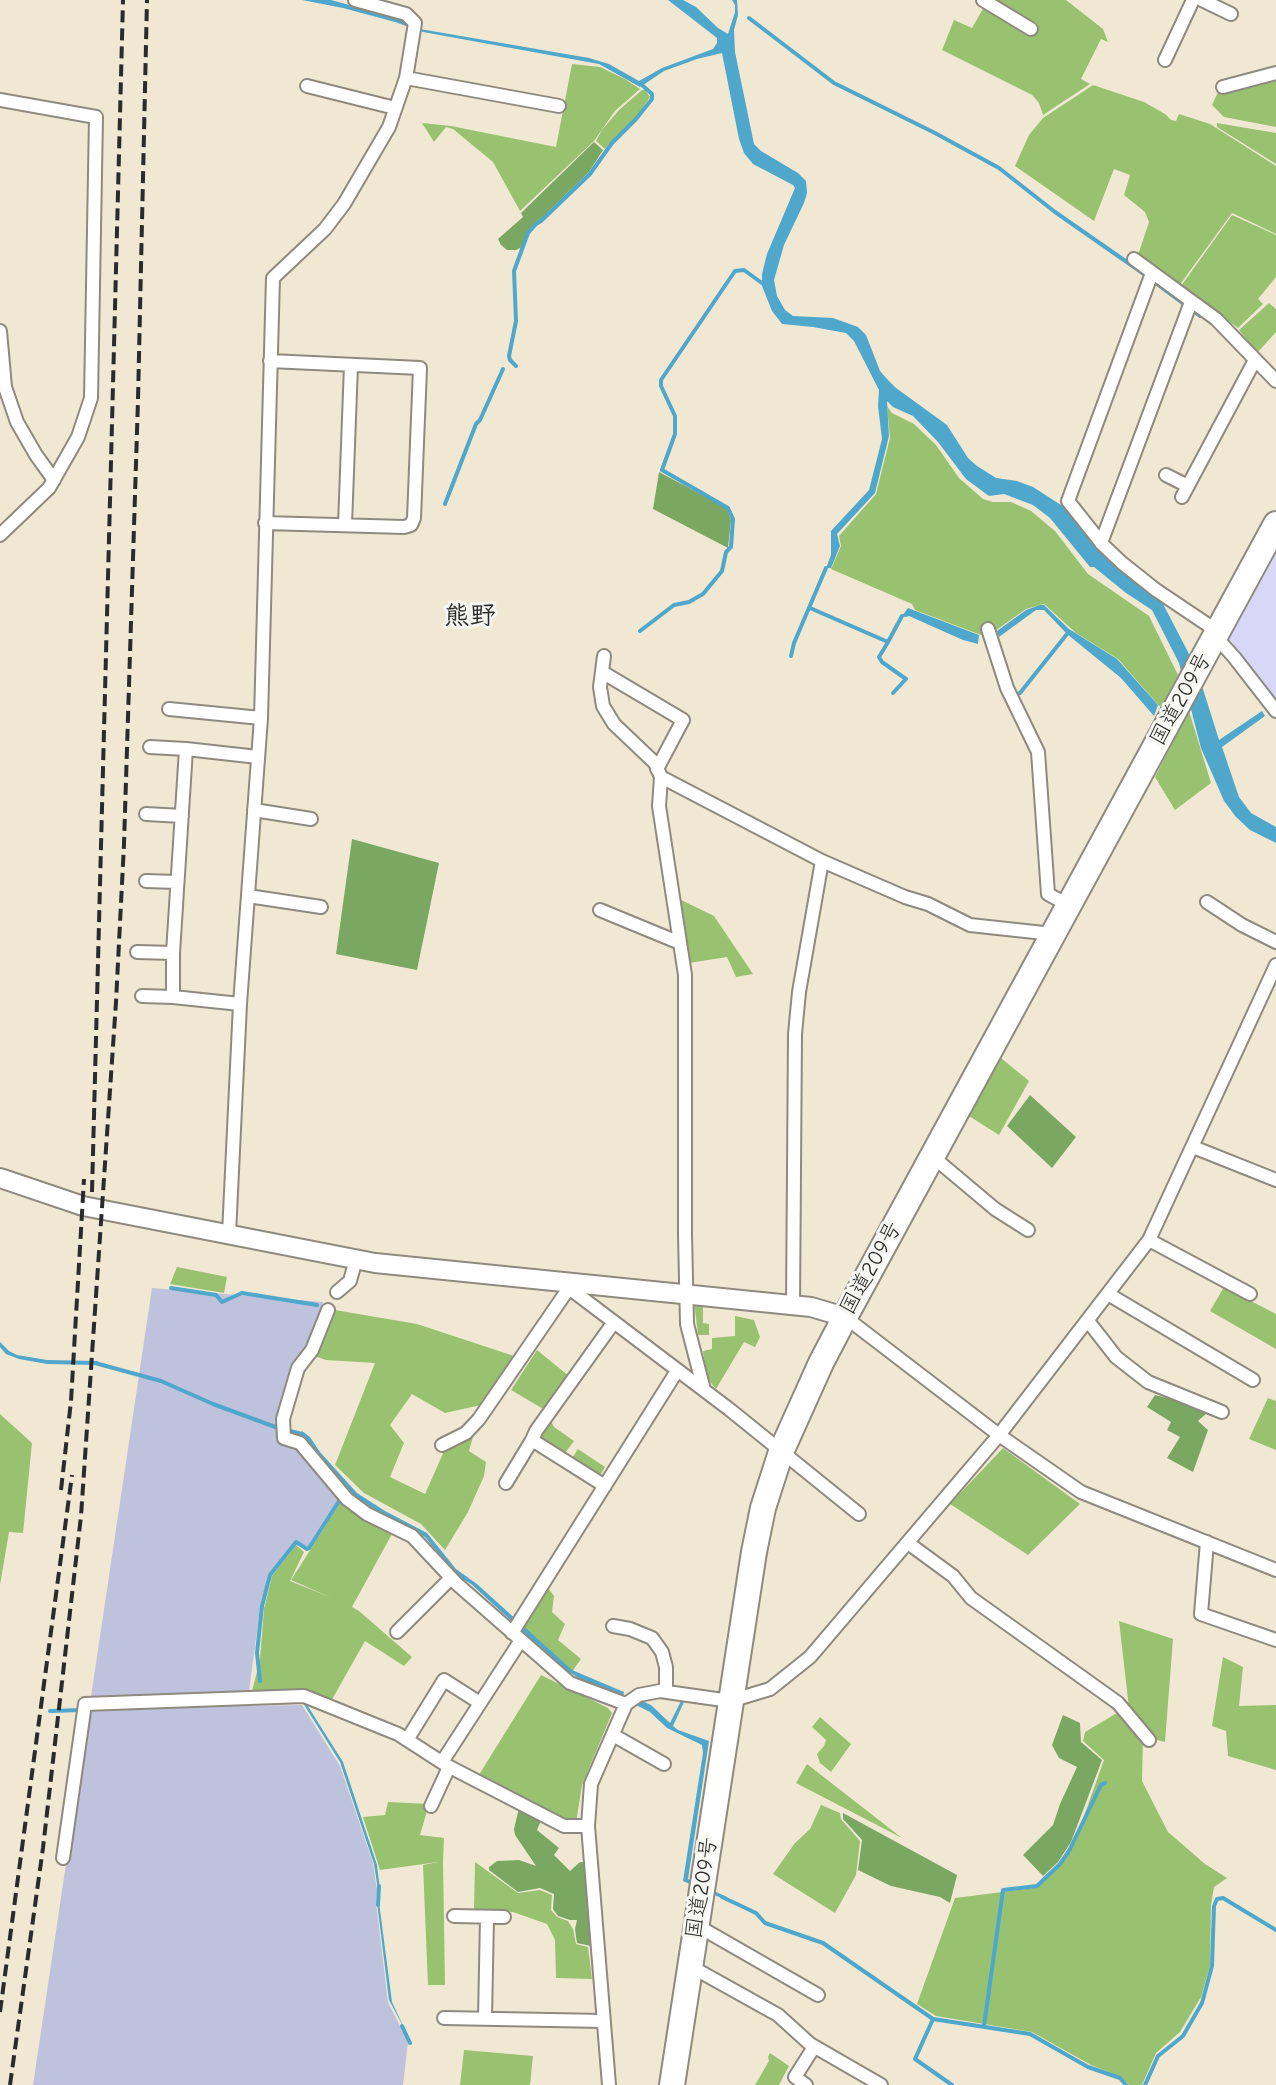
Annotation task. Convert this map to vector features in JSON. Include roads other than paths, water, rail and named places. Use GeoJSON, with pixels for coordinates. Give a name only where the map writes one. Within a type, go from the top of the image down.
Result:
{"type":"FeatureCollection","features":[{"type":"Feature","properties":{"kind":"highway","name":"国道209号"},"geometry":{"type":"LineString","coordinates":[[672,2085],[754,1552],[763,1508],[781,1452],[845,1317],[1276,524]]}},
{"type":"Feature","properties":{"kind":"street"},"geometry":{"type":"LineString","coordinates":[[229,1234],[240,1004],[261,718],[273,278],[325,229],[344,204],[389,127],[406,78],[415,23],[406,14],[355,0]]}},
{"type":"Feature","properties":{"kind":"street"},"geometry":{"type":"LineString","coordinates":[[983,0],[1031,29]]}},
{"type":"Feature","properties":{"kind":"street"},"geometry":{"type":"LineString","coordinates":[[1165,60],[1193,0]]}},
{"type":"Feature","properties":{"kind":"street"},"geometry":{"type":"LineString","coordinates":[[1202,0],[1231,14]]}},
{"type":"Feature","properties":{"kind":"street"},"geometry":{"type":"LineString","coordinates":[[1223,87],[1276,73]]}},
{"type":"Feature","properties":{"kind":"street"},"geometry":{"type":"LineString","coordinates":[[406,78],[559,106]]}},
{"type":"Feature","properties":{"kind":"street"},"geometry":{"type":"LineString","coordinates":[[307,86],[395,108]]}},
{"type":"Feature","properties":{"kind":"street"},"geometry":{"type":"LineString","coordinates":[[0,100],[96,117],[91,398],[78,437],[49,488],[0,535]]}},
{"type":"Feature","properties":{"kind":"street"},"geometry":{"type":"LineString","coordinates":[[1134,259],[1216,319],[1276,381]]}},
{"type":"Feature","properties":{"kind":"street"},"geometry":{"type":"LineString","coordinates":[[1152,273],[1068,501],[1101,543],[1122,563],[1216,634],[1276,711]]}},
{"type":"Feature","properties":{"kind":"street"},"geometry":{"type":"LineString","coordinates":[[1101,543],[1191,302]]}},
{"type":"Feature","properties":{"kind":"street"},"geometry":{"type":"LineString","coordinates":[[0,331],[5,387],[17,422],[54,480]]}},
{"type":"Feature","properties":{"kind":"street"},"geometry":{"type":"LineString","coordinates":[[1166,475],[1185,492],[1255,360]]}},
{"type":"Feature","properties":{"kind":"street"},"geometry":{"type":"LineString","coordinates":[[265,523],[411,525],[414,518],[420,368],[270,361]]}},
{"type":"Feature","properties":{"kind":"street"},"geometry":{"type":"LineString","coordinates":[[345,525],[351,365]]}},
{"type":"Feature","properties":{"kind":"street"},"geometry":{"type":"LineString","coordinates":[[988,629],[1007,688],[1038,752],[1048,894],[1068,905]]}},
{"type":"Feature","properties":{"kind":"street"},"geometry":{"type":"LineString","coordinates":[[604,656],[600,687],[603,706],[614,724],[655,763],[659,773],[659,806],[687,1002],[687,1324],[704,1390]]}},
{"type":"Feature","properties":{"kind":"street"},"geometry":{"type":"LineString","coordinates":[[602,672],[683,720],[659,773]]}},
{"type":"Feature","properties":{"kind":"street"},"geometry":{"type":"LineString","coordinates":[[169,709],[261,718]]}},
{"type":"Feature","properties":{"kind":"street"},"geometry":{"type":"LineString","coordinates":[[150,747],[258,757]]}},
{"type":"Feature","properties":{"kind":"street"},"geometry":{"type":"LineString","coordinates":[[173,997],[186,749]]}},
{"type":"Feature","properties":{"kind":"street"},"geometry":{"type":"LineString","coordinates":[[659,773],[822,861],[928,904],[970,925],[1053,934]]}},
{"type":"Feature","properties":{"kind":"street"},"geometry":{"type":"LineString","coordinates":[[254,810],[311,819]]}},
{"type":"Feature","properties":{"kind":"street"},"geometry":{"type":"LineString","coordinates":[[146,814],[182,816]]}},
{"type":"Feature","properties":{"kind":"street"},"geometry":{"type":"LineString","coordinates":[[793,1305],[795,1034],[799,992],[822,861]]}},
{"type":"Feature","properties":{"kind":"street"},"geometry":{"type":"LineString","coordinates":[[146,881],[177,882]]}},
{"type":"Feature","properties":{"kind":"street"},"geometry":{"type":"LineString","coordinates":[[248,896],[321,907]]}},
{"type":"Feature","properties":{"kind":"street"},"geometry":{"type":"LineString","coordinates":[[1207,902],[1276,942]]}},
{"type":"Feature","properties":{"kind":"street"},"geometry":{"type":"LineString","coordinates":[[600,910],[680,943]]}},
{"type":"Feature","properties":{"kind":"street"},"geometry":{"type":"LineString","coordinates":[[137,952],[173,953]]}},
{"type":"Feature","properties":{"kind":"street"},"geometry":{"type":"LineString","coordinates":[[609,2085],[588,1826],[591,1784],[626,1704],[639,1695],[660,1691],[730,1701],[770,1689],[810,1657],[999,1435],[1149,1240],[1276,965]]}},
{"type":"Feature","properties":{"kind":"street"},"geometry":{"type":"LineString","coordinates":[[142,996],[240,1004]]}},
{"type":"Feature","properties":{"kind":"street"},"geometry":{"type":"LineString","coordinates":[[1193,1147],[1276,1180]]}},
{"type":"Feature","properties":{"kind":"street"},"geometry":{"type":"LineString","coordinates":[[932,1156],[995,1209],[1028,1230]]}},
{"type":"Feature","properties":{"kind":"street"},"geometry":{"type":"LineString","coordinates":[[1,1181],[83,1206],[356,1259],[566,1285],[811,1307],[845,1317],[999,1435],[1081,1492],[1276,1570]]}},
{"type":"Feature","properties":{"kind":"street"},"geometry":{"type":"LineString","coordinates":[[1149,1240],[1250,1294]]}},
{"type":"Feature","properties":{"kind":"street"},"geometry":{"type":"LineString","coordinates":[[337,1292],[350,1281],[356,1259]]}},
{"type":"Feature","properties":{"kind":"street"},"geometry":{"type":"LineString","coordinates":[[566,1285],[859,1514]]}},
{"type":"Feature","properties":{"kind":"street"},"geometry":{"type":"LineString","coordinates":[[442,1445],[466,1433],[479,1419],[566,1285]]}},
{"type":"Feature","properties":{"kind":"street"},"geometry":{"type":"LineString","coordinates":[[1108,1294],[1253,1380]]}},
{"type":"Feature","properties":{"kind":"street"},"geometry":{"type":"LineString","coordinates":[[328,1310],[312,1350],[298,1368],[283,1419],[284,1438],[300,1443],[347,1499],[367,1514],[412,1536],[451,1578],[570,1683],[626,1704]]}},
{"type":"Feature","properties":{"kind":"street"},"geometry":{"type":"LineString","coordinates":[[1088,1321],[1116,1357],[1148,1382],[1222,1412]]}},
{"type":"Feature","properties":{"kind":"street"},"geometry":{"type":"LineString","coordinates":[[506,1483],[536,1431],[614,1322]]}},
{"type":"Feature","properties":{"kind":"street"},"geometry":{"type":"LineString","coordinates":[[431,1806],[445,1764],[517,1636],[677,1371]]}},
{"type":"Feature","properties":{"kind":"street"},"geometry":{"type":"LineString","coordinates":[[532,1440],[605,1486]]}},
{"type":"Feature","properties":{"kind":"street"},"geometry":{"type":"LineString","coordinates":[[1207,1542],[1201,1614],[1276,1640]]}},
{"type":"Feature","properties":{"kind":"street"},"geometry":{"type":"LineString","coordinates":[[908,1543],[953,1576],[971,1598],[1118,1703],[1149,1740]]}},
{"type":"Feature","properties":{"kind":"street"},"geometry":{"type":"LineString","coordinates":[[397,1632],[451,1578]]}},
{"type":"Feature","properties":{"kind":"street"},"geometry":{"type":"LineString","coordinates":[[613,1626],[652,1638],[662,1652],[666,1667],[666,1692]]}},
{"type":"Feature","properties":{"kind":"street"},"geometry":{"type":"LineString","coordinates":[[407,1740],[444,1680],[480,1703]]}},
{"type":"Feature","properties":{"kind":"street"},"geometry":{"type":"LineString","coordinates":[[63,1858],[85,1704],[304,1696],[398,1734],[445,1764],[564,1826],[588,1826]]}},
{"type":"Feature","properties":{"kind":"street"},"geometry":{"type":"LineString","coordinates":[[613,1735],[664,1764]]}},
{"type":"Feature","properties":{"kind":"street"},"geometry":{"type":"LineString","coordinates":[[454,1916],[504,1917]]}},
{"type":"Feature","properties":{"kind":"street"},"geometry":{"type":"LineString","coordinates":[[485,2019],[487,1917]]}},
{"type":"Feature","properties":{"kind":"street"},"geometry":{"type":"LineString","coordinates":[[696,1925],[818,1995]]}},
{"type":"Feature","properties":{"kind":"street"},"geometry":{"type":"LineString","coordinates":[[690,1966],[778,2015],[814,2047],[881,2085]]}},
{"type":"Feature","properties":{"kind":"street"},"geometry":{"type":"LineString","coordinates":[[444,2018],[603,2021]]}},
{"type":"Feature","properties":{"kind":"street"},"geometry":{"type":"LineString","coordinates":[[806,2085],[795,2077],[814,2047]]}},
{"type":"Feature","properties":{"kind":"water"},"geometry":{"type":"Polygon","coordinates":[[[302,0],[331,0],[401,19],[420,29],[589,58],[609,64],[639,81],[662,68],[713,49],[717,43],[717,38],[668,0],[683,0],[696,7],[728,34],[735,12],[732,0],[737,0],[735,52],[754,144],[806,181],[804,203],[784,245],[774,280],[777,296],[785,310],[793,316],[833,318],[858,327],[866,335],[880,371],[896,388],[947,425],[968,458],[996,478],[1033,487],[1072,512],[1113,564],[1162,602],[1188,652],[1219,740],[1262,711],[1265,716],[1222,747],[1239,797],[1251,813],[1276,827],[1276,843],[1250,830],[1224,801],[1201,748],[1179,663],[1152,610],[1090,567],[1050,518],[1033,505],[1004,494],[989,496],[966,479],[913,416],[887,401],[889,436],[875,493],[837,534],[840,546],[831,568],[826,568],[831,555],[831,531],[869,490],[882,439],[879,390],[854,341],[846,333],[782,324],[772,311],[762,286],[762,274],[767,254],[795,188],[753,164],[744,153],[722,53],[664,71],[640,87],[599,64],[423,32],[343,8],[302,0]]]}},
{"type":"Feature","properties":{"kind":"water"},"geometry":{"type":"Polygon","coordinates":[[[1044,605],[1069,629],[1117,659],[1158,705],[1154,716],[1121,678],[1067,634],[1044,610],[1036,610],[999,637],[997,631],[1026,610],[1044,605]]]}},
{"type":"Feature","properties":{"kind":"water"},"geometry":{"type":"Polygon","coordinates":[[[908,608],[979,635],[978,644],[909,616],[902,616],[908,608]]]}},
{"type":"Feature","properties":{"kind":"water"},"geometry":{"type":"Polygon","coordinates":[[[0,1342],[17,1355],[47,1360],[98,1361],[98,1365],[47,1364],[19,1359],[6,1354],[0,1342]]]}},
{"type":"Feature","properties":{"kind":"water"},"geometry":{"type":"Polygon","coordinates":[[[302,1431],[357,1493],[427,1533],[456,1569],[477,1584],[572,1670],[624,1692],[623,1696],[580,1679],[563,1668],[471,1584],[454,1574],[426,1538],[367,1507],[300,1437],[302,1431]]]}},
{"type":"Feature","properties":{"kind":"water"},"geometry":{"type":"Polygon","coordinates":[[[304,1700],[343,1762],[377,1865],[380,1890],[340,1762],[303,1703],[224,1703],[304,1700]]]}},
{"type":"Feature","properties":{"kind":"water"},"geometry":{"type":"Polygon","coordinates":[[[642,1701],[651,1705],[670,1723],[681,1701],[684,1702],[673,1726],[709,1741],[688,1879],[727,1897],[726,1900],[683,1881],[702,1745],[667,1728],[650,1712],[638,1706],[642,1701]]]}},
{"type":"Feature","properties":{"kind":"water"},"geometry":{"type":"Polygon","coordinates":[[[377,1902],[392,2002],[405,2030],[389,2000],[377,1902]]]}},
{"type":"Feature","properties":{"kind":"waterway"},"geometry":{"type":"LineString","coordinates":[[749,18],[834,83],[999,168],[1200,316]]}},
{"type":"Feature","properties":{"kind":"waterway"},"geometry":{"type":"LineString","coordinates":[[516,366],[509,356],[516,321],[514,271],[528,233],[590,174],[612,143],[652,99],[652,94],[642,85]]}},
{"type":"Feature","properties":{"kind":"waterway"},"geometry":{"type":"LineString","coordinates":[[640,631],[674,605],[689,602],[703,594],[722,571],[726,552],[731,547],[733,519],[728,508],[662,470],[675,434],[675,416],[661,380],[735,271],[744,270],[766,286]]}},
{"type":"Feature","properties":{"kind":"waterway"},"geometry":{"type":"LineString","coordinates":[[445,504],[476,424],[503,369]]}},
{"type":"Feature","properties":{"kind":"waterway"},"geometry":{"type":"LineString","coordinates":[[791,656],[826,568]]}},
{"type":"Feature","properties":{"kind":"waterway"},"geometry":{"type":"LineString","coordinates":[[810,608],[888,642],[879,657],[906,679],[893,693]]}},
{"type":"Feature","properties":{"kind":"waterway"},"geometry":{"type":"LineString","coordinates":[[888,642],[902,616]]}},
{"type":"Feature","properties":{"kind":"waterway"},"geometry":{"type":"LineString","coordinates":[[1020,693],[1067,634]]}},
{"type":"Feature","properties":{"kind":"waterway"},"geometry":{"type":"LineString","coordinates":[[171,1288],[216,1295],[222,1302],[242,1293],[317,1305]]}},
{"type":"Feature","properties":{"kind":"waterway"},"geometry":{"type":"LineString","coordinates":[[95,1363],[161,1381],[213,1404],[305,1437]]}},
{"type":"Feature","properties":{"kind":"waterway"},"geometry":{"type":"LineString","coordinates":[[260,1681],[257,1653],[262,1606],[270,1575],[296,1542],[309,1548],[341,1498]]}},
{"type":"Feature","properties":{"kind":"waterway"},"geometry":{"type":"LineString","coordinates":[[50,1711],[83,1710]]}},
{"type":"Feature","properties":{"kind":"waterway"},"geometry":{"type":"LineString","coordinates":[[984,2026],[1003,1890],[1037,1886],[1060,1864],[1101,1785],[1105,1783]]}},
{"type":"Feature","properties":{"kind":"waterway"},"geometry":{"type":"LineString","coordinates":[[378,1905],[379,1886]]}},
{"type":"Feature","properties":{"kind":"waterway"},"geometry":{"type":"LineString","coordinates":[[722,1897],[756,1913],[765,1923],[823,1943],[933,2019],[1030,2034],[1088,2067],[1120,2078],[1126,2085]]}},
{"type":"Feature","properties":{"kind":"waterway"},"geometry":{"type":"LineString","coordinates":[[1145,2085],[1158,2056],[1183,2036],[1202,2003],[1212,1966],[1214,1906],[1217,1899],[1223,1898],[1276,1930]]}},
{"type":"Feature","properties":{"kind":"waterway"},"geometry":{"type":"LineString","coordinates":[[933,2019],[915,2059],[952,2085]]}},
{"type":"Feature","properties":{"kind":"waterway"},"geometry":{"type":"LineString","coordinates":[[402,2026],[410,2043]]}},
{"type":"Feature","properties":{"kind":"railway"},"geometry":{"type":"LineString","coordinates":[[92,1192],[123,0]]}},
{"type":"Feature","properties":{"kind":"railway"},"geometry":{"type":"LineString","coordinates":[[10,2085],[43,1848],[81,1516],[116,1002],[138,400],[147,0]]}},
{"type":"Feature","properties":{"kind":"railway"},"geometry":{"type":"LineString","coordinates":[[61,1490],[71,1401],[84,1179]]}},
{"type":"Feature","properties":{"kind":"railway"},"geometry":{"type":"LineString","coordinates":[[0,2012],[72,1475]]}},
{"type":"Feature","properties":{"kind":"district","name":"熊野"},"geometry":{"type":"Point","coordinates":[470,617]}}]}
